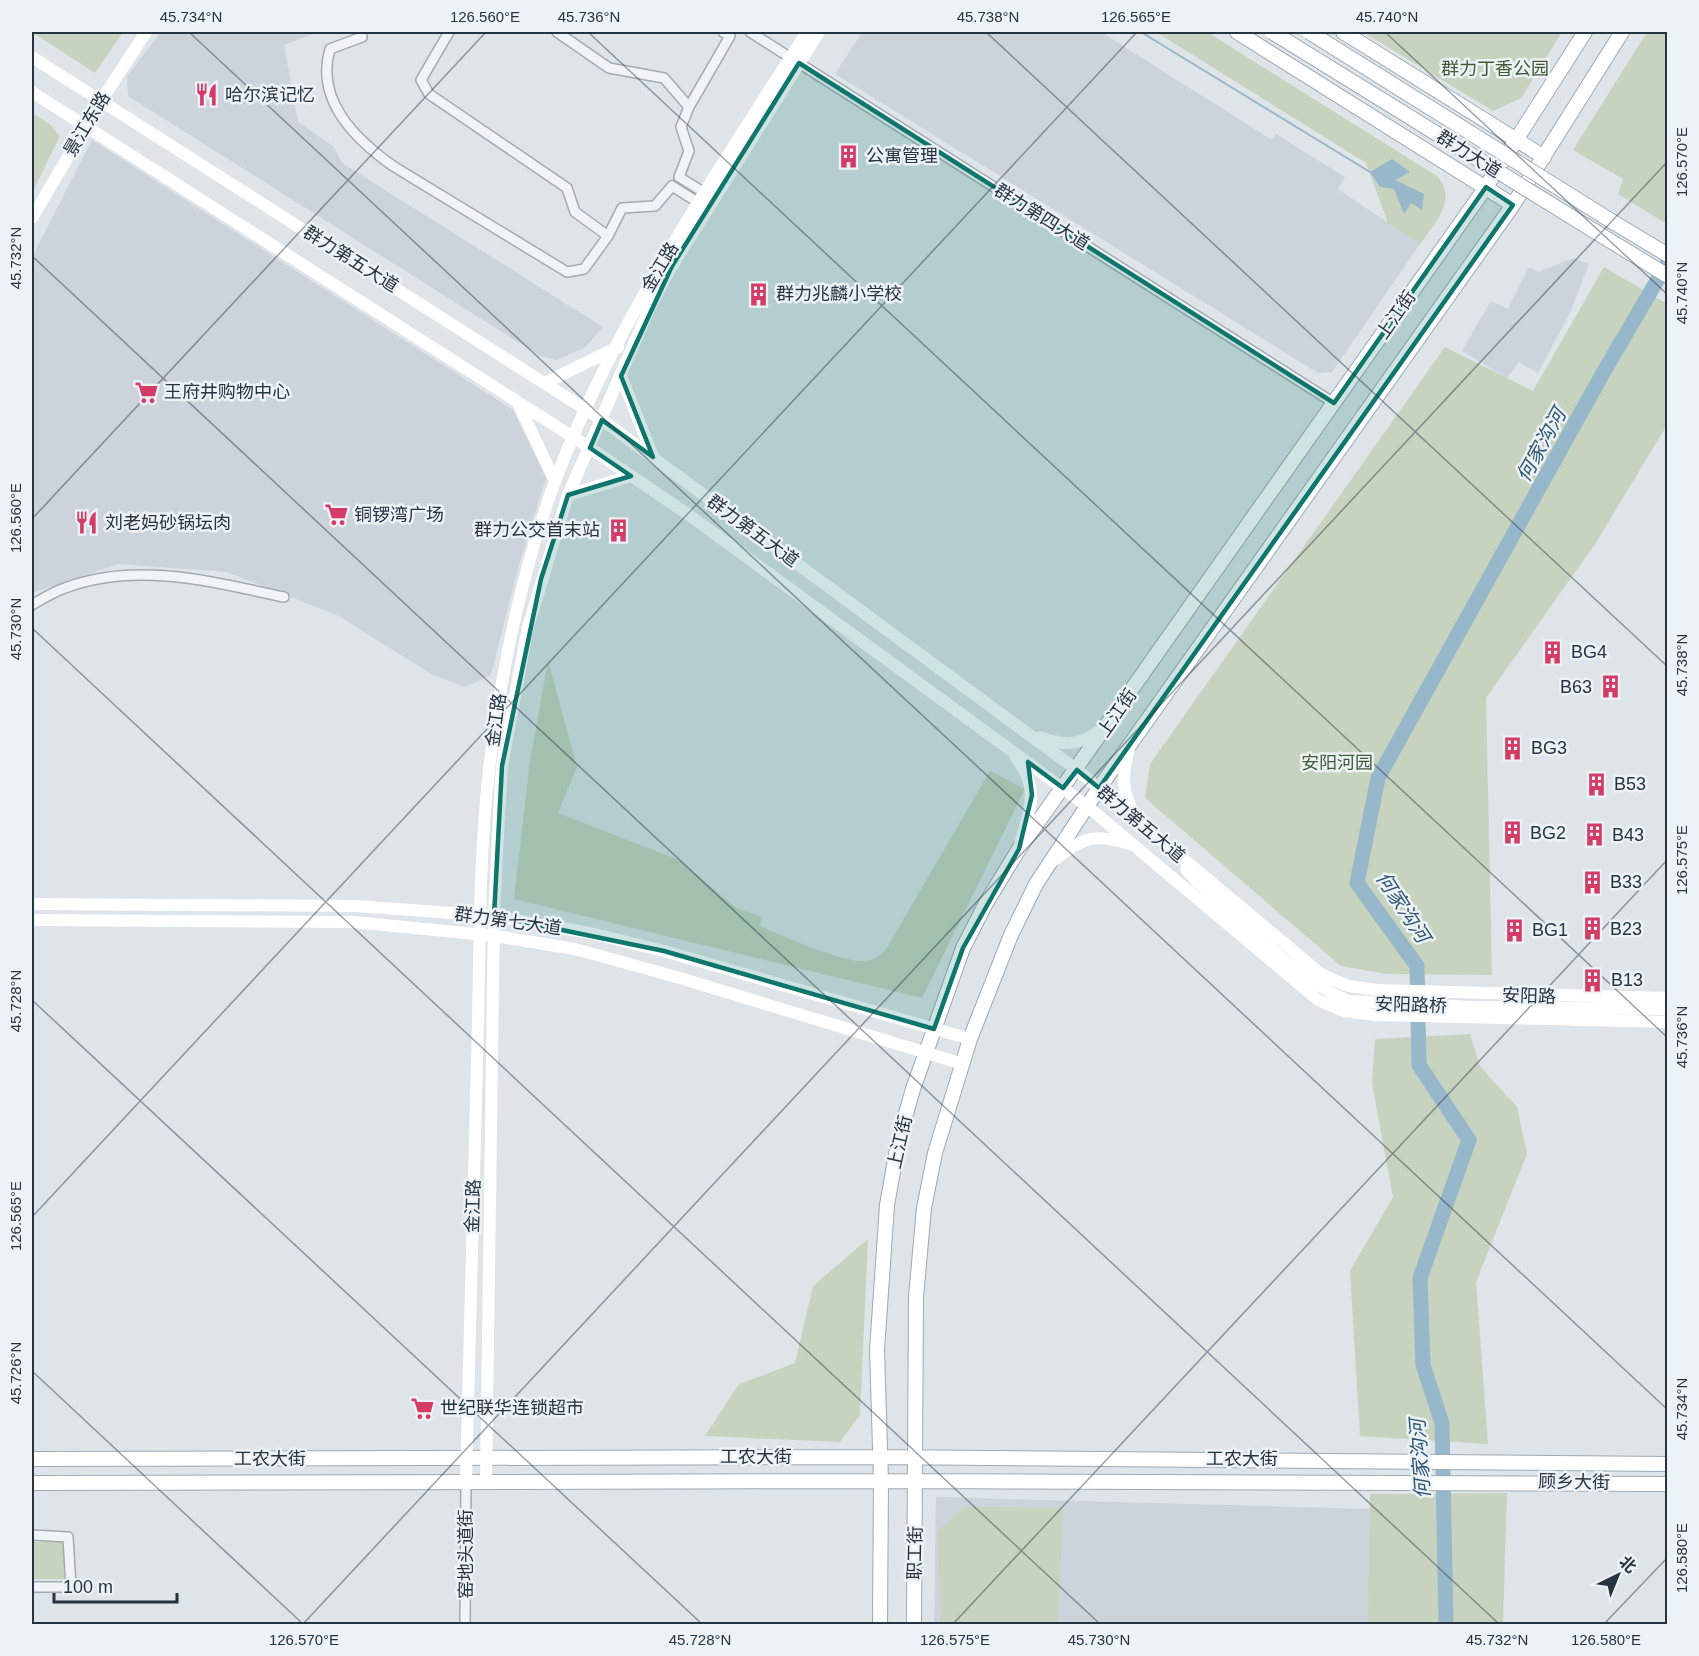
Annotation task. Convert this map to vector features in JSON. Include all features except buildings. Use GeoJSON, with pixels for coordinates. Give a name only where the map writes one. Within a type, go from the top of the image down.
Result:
{"type":"FeatureCollection","features":[{"type":"Feature","properties":{"kind":"main road","name":"景江东路"},"geometry":{"type":"LineString","coordinates":[[32,218],[100,101],[146,32]]}},
{"type":"Feature","properties":{"kind":"main road","name":"金江路"},"geometry":{"type":"LineString","coordinates":[[486,1483],[495,916],[502,766],[514,688],[538,588],[568,495],[650,307],[795,60],[807,32]]}},
{"type":"Feature","properties":{"kind":"main road","name":"金江路"},"geometry":{"type":"LineString","coordinates":[[466,1483],[481,914],[489,773],[503,672],[524,583],[555,481],[586,408],[641,299],[702,198],[795,60],[819,32]]}},
{"type":"Feature","properties":{"kind":"main road"},"geometry":{"type":"LineString","coordinates":[[1237,32],[1514,205]]}},
{"type":"Feature","properties":{"kind":"main road","name":"群力大道"},"geometry":{"type":"LineString","coordinates":[[1272,32],[1668,276]]}},
{"type":"Feature","properties":{"kind":"main road","name":"群力大道"},"geometry":{"type":"LineString","coordinates":[[1309,32],[1668,255]]}},
{"type":"Feature","properties":{"kind":"main road"},"geometry":{"type":"LineString","coordinates":[[1343,32],[1544,157]]}},
{"type":"Feature","properties":{"kind":"main road","name":"上江街"},"geometry":{"type":"LineString","coordinates":[[881,1481],[877,1350],[887,1205],[899,1138],[926,1052],[963,948],[986,903],[1019,849],[1077,770],[1486,187],[1585,32]]}},
{"type":"Feature","properties":{"kind":"main road","name":"上江街"},"geometry":{"type":"LineString","coordinates":[[916,1481],[916,1297],[924,1208],[935,1153],[970,1039],[1011,935],[1050,864],[1099,788],[1514,205],[1622,32]]}},
{"type":"Feature","properties":{"kind":"main road","name":"群力第五大道"},"geometry":{"type":"LineString","coordinates":[[32,57],[586,408],[1077,770],[1321,974],[1348,986],[1378,990],[1462,993]]}},
{"type":"Feature","properties":{"kind":"main road","name":"群力第五大道"},"geometry":{"type":"LineString","coordinates":[[32,92],[631,476],[1087,806],[1318,1000],[1344,1011],[1375,1016],[1465,1018]]}},
{"type":"Feature","properties":{"kind":"main road"},"geometry":{"type":"LineString","coordinates":[[545,383],[618,347]]}},
{"type":"Feature","properties":{"kind":"main road"},"geometry":{"type":"LineString","coordinates":[[621,376],[653,457]]}},
{"type":"Feature","properties":{"kind":"main road"},"geometry":{"type":"LineString","coordinates":[[517,402],[555,481]]}},
{"type":"Feature","properties":{"kind":"main road"},"geometry":{"type":"LineString","coordinates":[[568,495],[631,476]]}},
{"type":"Feature","properties":{"kind":"main road"},"geometry":{"type":"LineString","coordinates":[[1025,731],[1051,741],[1076,744],[1109,724]]}},
{"type":"Feature","properties":{"kind":"main road"},"geometry":{"type":"LineString","coordinates":[[1130,743],[1123,769],[1122,789],[1138,821]]}},
{"type":"Feature","properties":{"kind":"main road"},"geometry":{"type":"LineString","coordinates":[[1007,747],[1025,769],[1032,795],[1019,849]]}},
{"type":"Feature","properties":{"kind":"main road"},"geometry":{"type":"LineString","coordinates":[[1050,864],[1072,847],[1091,837],[1134,845]]}},
{"type":"Feature","properties":{"kind":"main road","name":"安阳路桥"},"geometry":{"type":"LineString","coordinates":[[1164,842],[1197,882],[1311,980],[1333,995],[1349,1001],[1472,1007],[1668,1009]]}},
{"type":"Feature","properties":{"kind":"main road","name":"群力第七大道"},"geometry":{"type":"LineString","coordinates":[[32,904],[356,906],[495,916],[590,933],[664,951],[970,1039]]}},
{"type":"Feature","properties":{"kind":"main road","name":"群力第七大道"},"geometry":{"type":"LineString","coordinates":[[32,920],[354,922],[495,936],[575,949],[963,1064]]}},
{"type":"Feature","properties":{"kind":"main road","name":"安阳路"},"geometry":{"type":"LineString","coordinates":[[1462,993],[1668,998]]}},
{"type":"Feature","properties":{"kind":"main road","name":"安阳路"},"geometry":{"type":"LineString","coordinates":[[1465,1018],[1668,1023]]}},
{"type":"Feature","properties":{"kind":"main road","name":"工农大街"},"geometry":{"type":"LineString","coordinates":[[32,1459],[916,1457],[1481,1461]]}},
{"type":"Feature","properties":{"kind":"main road","name":"顾乡大街"},"geometry":{"type":"LineString","coordinates":[[1481,1461],[1668,1464]]}},
{"type":"Feature","properties":{"kind":"main road","name":"职工街"},"geometry":{"type":"LineString","coordinates":[[880,1624],[881,1481]]}},
{"type":"Feature","properties":{"kind":"main road","name":"职工街"},"geometry":{"type":"LineString","coordinates":[[914,1624],[916,1481]]}},
{"type":"Feature","properties":{"kind":"main road","name":"工农大街"},"geometry":{"type":"LineString","coordinates":[[32,1483],[1481,1481]]}},
{"type":"Feature","properties":{"kind":"main road","name":"顾乡大街"},"geometry":{"type":"LineString","coordinates":[[1481,1481],[1668,1484]]}},
{"type":"Feature","properties":{"kind":"street"},"geometry":{"type":"LineString","coordinates":[[361,32],[362,37],[330,49],[325,66],[329,90],[344,123],[366,146],[393,166],[567,272],[584,269],[608,237],[622,208],[655,206],[672,186],[702,198]]}},
{"type":"Feature","properties":{"kind":"street"},"geometry":{"type":"LineString","coordinates":[[449,32],[421,80],[429,94],[567,188],[575,212],[608,237]]}},
{"type":"Feature","properties":{"kind":"street"},"geometry":{"type":"LineString","coordinates":[[557,32],[609,68],[664,78],[689,106]]}},
{"type":"Feature","properties":{"kind":"street"},"geometry":{"type":"LineString","coordinates":[[702,198],[679,177],[689,151],[681,127],[689,106],[730,36],[723,32]]}},
{"type":"Feature","properties":{"kind":"street","name":"群力第四大道"},"geometry":{"type":"LineString","coordinates":[[750,32],[1334,403]]}},
{"type":"Feature","properties":{"kind":"street"},"geometry":{"type":"LineString","coordinates":[[32,605],[64,588],[104,578],[131,575],[202,580],[284,597]]}},
{"type":"Feature","properties":{"kind":"street","name":"窑地头道街"},"geometry":{"type":"LineString","coordinates":[[465,1624],[466,1483]]}},
{"type":"Feature","properties":{"kind":"street"},"geometry":{"type":"LineString","coordinates":[[32,1535],[68,1537],[71,1587],[32,1587]]}},
{"type":"Feature","properties":{"kind":"highlighted area"},"geometry":{"type":"Polygon","coordinates":[[[799,63],[1334,403],[1486,187],[1513,205],[1099,788],[1077,770],[1063,788],[1028,762],[1032,795],[1019,849],[963,948],[934,1029],[664,951],[494,916],[502,766],[541,579],[568,495],[631,476],[590,448],[602,420],[653,457],[621,376],[672,266],[799,63]]]}},
{"type":"Feature","properties":{"kind":"shaded area"},"geometry":{"type":"Polygon","coordinates":[[[161,32],[319,32],[284,45],[298,122],[333,146],[342,163],[603,327],[585,348],[556,360],[540,356],[128,96],[127,76],[161,32]]]}},
{"type":"Feature","properties":{"kind":"shaded area"},"geometry":{"type":"Polygon","coordinates":[[[862,32],[1101,32],[1272,140],[1276,134],[1345,177],[1338,189],[1420,244],[1332,372],[1318,373],[835,74],[862,32]]]}},
{"type":"Feature","properties":{"kind":"shaded area"},"geometry":{"type":"Polygon","coordinates":[[[92,140],[513,410],[546,478],[518,568],[491,675],[465,687],[431,674],[339,616],[227,572],[118,564],[32,593],[32,257],[92,140]]]}},
{"type":"Feature","properties":{"kind":"shaded area"},"geometry":{"type":"Polygon","coordinates":[[[1573,258],[1589,264],[1569,315],[1538,373],[1519,362],[1507,378],[1462,351],[1491,301],[1508,309],[1529,267],[1539,272],[1573,258]]]}},
{"type":"Feature","properties":{"kind":"shaded area"},"geometry":{"type":"Polygon","coordinates":[[[936,1497],[1371,1509],[1370,1624],[934,1624],[936,1497]]]}},
{"type":"Feature","properties":{"kind":"green space"},"geometry":{"type":"Polygon","coordinates":[[[32,32],[123,32],[95,73],[32,32]]]}},
{"type":"Feature","properties":{"kind":"green space"},"geometry":{"type":"Polygon","coordinates":[[[1156,32],[1207,32],[1437,176],[1443,185],[1445,203],[1438,219],[1420,244],[1388,223],[1366,163],[1156,32]]]}},
{"type":"Feature","properties":{"kind":"green space","name":"群力丁香公园"},"geometry":{"type":"Polygon","coordinates":[[[1363,32],[1562,32],[1521,98],[1493,111],[1363,32]]]}},
{"type":"Feature","properties":{"kind":"green space"},"geometry":{"type":"Polygon","coordinates":[[[1647,32],[1667,32],[1667,224],[1618,194],[1623,179],[1573,150],[1647,32]]]}},
{"type":"Feature","properties":{"kind":"green space"},"geometry":{"type":"Polygon","coordinates":[[[32,113],[50,124],[60,136],[32,193],[32,113]]]}},
{"type":"Feature","properties":{"kind":"green space","name":"安阳河园"},"geometry":{"type":"Polygon","coordinates":[[[1604,267],[1667,304],[1667,425],[1595,544],[1486,698],[1492,975],[1386,974],[1341,966],[1145,798],[1150,764],[1445,347],[1533,391],[1604,267]]]}},
{"type":"Feature","properties":{"kind":"green space"},"geometry":{"type":"Polygon","coordinates":[[[548,661],[577,767],[558,813],[679,860],[736,908],[762,917],[760,926],[842,958],[867,961],[885,951],[990,771],[1025,789],[922,998],[514,899],[530,761],[548,661]]]}},
{"type":"Feature","properties":{"kind":"green space"},"geometry":{"type":"Polygon","coordinates":[[[1470,1034],[1480,1066],[1517,1107],[1527,1154],[1476,1282],[1488,1444],[1360,1436],[1350,1271],[1393,1197],[1372,1084],[1375,1039],[1470,1034]]]}},
{"type":"Feature","properties":{"kind":"green space"},"geometry":{"type":"Polygon","coordinates":[[[868,1239],[860,1415],[840,1442],[705,1436],[739,1384],[795,1363],[813,1286],[868,1239]]]}},
{"type":"Feature","properties":{"kind":"green space"},"geometry":{"type":"Polygon","coordinates":[[[1507,1493],[1503,1624],[1368,1624],[1370,1494],[1507,1493]]]}},
{"type":"Feature","properties":{"kind":"green space"},"geometry":{"type":"Polygon","coordinates":[[[964,1507],[1063,1508],[1058,1624],[941,1624],[938,1532],[964,1507]]]}},
{"type":"Feature","properties":{"kind":"green space"},"geometry":{"type":"Polygon","coordinates":[[[32,1542],[64,1542],[64,1579],[32,1579],[32,1542]]]}},
{"type":"Feature","properties":{"kind":"water"},"geometry":{"type":"Polygon","coordinates":[[[1392,159],[1410,172],[1395,180],[1424,194],[1422,210],[1411,203],[1404,214],[1394,189],[1380,187],[1370,172],[1392,159]]]}},
{"type":"Feature","properties":{"kind":"waterway"},"geometry":{"type":"LineString","coordinates":[[1141,32],[1370,172]]}},
{"type":"Feature","properties":{"kind":"waterway","name":"何家沟河"},"geometry":{"type":"LineString","coordinates":[[1446,1624],[1442,1423],[1423,1365],[1420,1278],[1469,1140],[1419,1065],[1417,966],[1357,883],[1378,778],[1603,373],[1668,262]]}},
{"type":"Feature","properties":{"kind":"place","name":"哈尔滨记忆"},"geometry":{"type":"Point","coordinates":[207,95]}},
{"type":"Feature","properties":{"kind":"place","name":"公寓管理"},"geometry":{"type":"Point","coordinates":[848,156]}},
{"type":"Feature","properties":{"kind":"place","name":"群力兆麟小学校"},"geometry":{"type":"Point","coordinates":[758,294]}},
{"type":"Feature","properties":{"kind":"place","name":"王府井购物中心"},"geometry":{"type":"Point","coordinates":[146,392]}},
{"type":"Feature","properties":{"kind":"place","name":"铜锣湾广场"},"geometry":{"type":"Point","coordinates":[336,515]}},
{"type":"Feature","properties":{"kind":"place","name":"刘老妈砂锅坛肉"},"geometry":{"type":"Point","coordinates":[87,523]}},
{"type":"Feature","properties":{"kind":"place","name":"群力公交首末站"},"geometry":{"type":"Point","coordinates":[618,530]}},
{"type":"Feature","properties":{"kind":"place","name":"BG4"},"geometry":{"type":"Point","coordinates":[1553,652]}},
{"type":"Feature","properties":{"kind":"place","name":"B63"},"geometry":{"type":"Point","coordinates":[1610,687]}},
{"type":"Feature","properties":{"kind":"place","name":"BG3"},"geometry":{"type":"Point","coordinates":[1513,748]}},
{"type":"Feature","properties":{"kind":"place","name":"B53"},"geometry":{"type":"Point","coordinates":[1596,784]}},
{"type":"Feature","properties":{"kind":"place","name":"BG2"},"geometry":{"type":"Point","coordinates":[1512,833]}},
{"type":"Feature","properties":{"kind":"place","name":"B43"},"geometry":{"type":"Point","coordinates":[1594,835]}},
{"type":"Feature","properties":{"kind":"place","name":"B33"},"geometry":{"type":"Point","coordinates":[1592,882]}},
{"type":"Feature","properties":{"kind":"place","name":"B23"},"geometry":{"type":"Point","coordinates":[1592,929]}},
{"type":"Feature","properties":{"kind":"place","name":"BG1"},"geometry":{"type":"Point","coordinates":[1514,930]}},
{"type":"Feature","properties":{"kind":"place","name":"B13"},"geometry":{"type":"Point","coordinates":[1593,980]}},
{"type":"Feature","properties":{"kind":"place","name":"世纪联华连锁超市"},"geometry":{"type":"Point","coordinates":[422,1408]}}]}
